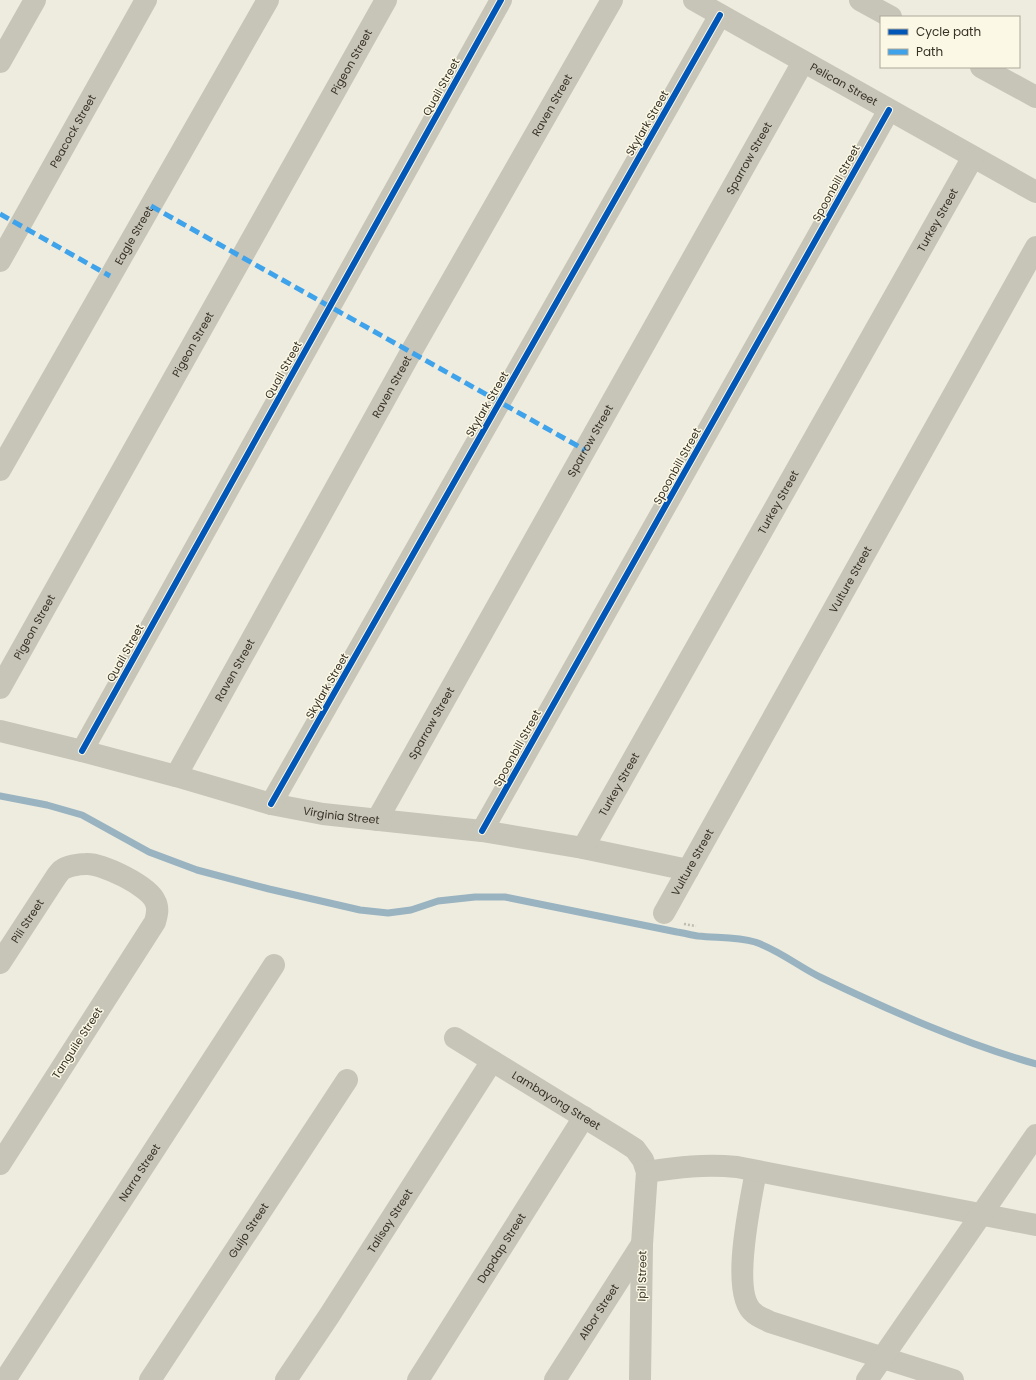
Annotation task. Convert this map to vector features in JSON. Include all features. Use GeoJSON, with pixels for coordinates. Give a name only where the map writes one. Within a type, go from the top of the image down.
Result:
{"type":"FeatureCollection","features":[{"type":"Feature","properties":{"kind":"street"},"geometry":{"type":"LineString","coordinates":[[0,62],[35,0]]}},
{"type":"Feature","properties":{"kind":"street","name":"Peacock Street"},"geometry":{"type":"LineString","coordinates":[[0,261],[146,0]]}},
{"type":"Feature","properties":{"kind":"street","name":"Eagle Street"},"geometry":{"type":"LineString","coordinates":[[0,470],[268,0]]}},
{"type":"Feature","properties":{"kind":"street","name":"Pigeon Street"},"geometry":{"type":"LineString","coordinates":[[0,688],[386,0]]}},
{"type":"Feature","properties":{"kind":"street","name":"Quail Street"},"geometry":{"type":"LineString","coordinates":[[82,750],[501,0]]}},
{"type":"Feature","properties":{"kind":"street","name":"Raven Street"},"geometry":{"type":"LineString","coordinates":[[176,776],[411,352],[612,0]]}},
{"type":"Feature","properties":{"kind":"street","name":"Pelican Street"},"geometry":{"type":"LineString","coordinates":[[694,0],[1036,192]]}},
{"type":"Feature","properties":{"kind":"street"},"geometry":{"type":"LineString","coordinates":[[860,0],[889,16]]}},
{"type":"Feature","properties":{"kind":"street","name":"Skylark Street"},"geometry":{"type":"LineString","coordinates":[[271,804],[720,14]]}},
{"type":"Feature","properties":{"kind":"street","name":"Sparrow Street"},"geometry":{"type":"LineString","coordinates":[[377,820],[804,62]]}},
{"type":"Feature","properties":{"kind":"street"},"geometry":{"type":"LineString","coordinates":[[983,68],[1036,97]]}},
{"type":"Feature","properties":{"kind":"street","name":"Spoonbill Street"},"geometry":{"type":"LineString","coordinates":[[482,831],[889,110]]}},
{"type":"Feature","properties":{"kind":"street","name":"Turkey Street"},"geometry":{"type":"LineString","coordinates":[[583,848],[973,157]]}},
{"type":"Feature","properties":{"kind":"street","name":"Vulture Street"},"geometry":{"type":"LineString","coordinates":[[664,912],[1036,247]]}},
{"type":"Feature","properties":{"kind":"street","name":"Virginia Street"},"geometry":{"type":"LineString","coordinates":[[0,731],[82,750],[271,804],[323,814],[482,831],[583,848],[688,870]]}},
{"type":"Feature","properties":{"kind":"street","name":"Pili Street"},"geometry":{"type":"LineString","coordinates":[[0,962],[54,880],[62,870],[75,866],[87,863],[99,866],[136,882],[149,891],[156,901],[158,912],[155,922]]}},
{"type":"Feature","properties":{"kind":"street","name":"Tanguile Street"},"geometry":{"type":"LineString","coordinates":[[0,1164],[155,922]]}},
{"type":"Feature","properties":{"kind":"street","name":"Narra Street"},"geometry":{"type":"LineString","coordinates":[[5,1380],[274,965]]}},
{"type":"Feature","properties":{"kind":"street","name":"Lambayong Street"},"geometry":{"type":"LineString","coordinates":[[455,1038],[635,1149],[643,1160],[646,1172]]}},
{"type":"Feature","properties":{"kind":"street","name":"Talisay Street"},"geometry":{"type":"LineString","coordinates":[[286,1380],[329,1316],[492,1061]]}},
{"type":"Feature","properties":{"kind":"street","name":"Guijo Street"},"geometry":{"type":"LineString","coordinates":[[150,1380],[347,1080]]}},
{"type":"Feature","properties":{"kind":"street","name":"Dapdap Street"},"geometry":{"type":"LineString","coordinates":[[418,1380],[584,1117]]}},
{"type":"Feature","properties":{"kind":"street"},"geometry":{"type":"LineString","coordinates":[[867,1380],[1036,1135]]}},
{"type":"Feature","properties":{"kind":"street"},"geometry":{"type":"LineString","coordinates":[[646,1172],[687,1166],[714,1165],[737,1167],[1036,1225]]}},
{"type":"Feature","properties":{"kind":"street"},"geometry":{"type":"LineString","coordinates":[[756,1171],[741,1262],[741,1281],[744,1299],[753,1313],[770,1322],[953,1380]]}},
{"type":"Feature","properties":{"kind":"street","name":"Ipil Street"},"geometry":{"type":"LineString","coordinates":[[640,1380],[642,1244],[646,1172]]}},
{"type":"Feature","properties":{"kind":"street","name":"Albor Street"},"geometry":{"type":"LineString","coordinates":[[555,1380],[642,1244]]}},
{"type":"Feature","properties":{"kind":"waterway"},"geometry":{"type":"LineString","coordinates":[[0,796],[47,805],[82,815],[149,852],[197,870],[269,889],[360,910],[388,913],[411,910],[438,901],[475,897],[505,897],[695,936],[748,940],[764,945],[822,978],[927,1026],[1008,1056],[1036,1064]]}},
{"type":"Feature","properties":{"kind":"marked path"},"geometry":{"type":"LineString","coordinates":[[151,206],[585,450]]}},
{"type":"Feature","properties":{"kind":"marked path"},"geometry":{"type":"LineString","coordinates":[[0,214],[110,276]]}},
{"type":"Feature","properties":{"kind":"cycle path"},"geometry":{"type":"LineString","coordinates":[[82,751],[501,0]]}},
{"type":"Feature","properties":{"kind":"cycle path"},"geometry":{"type":"LineString","coordinates":[[271,804],[720,15]]}},
{"type":"Feature","properties":{"kind":"cycle path"},"geometry":{"type":"LineString","coordinates":[[482,831],[889,110]]}}]}
